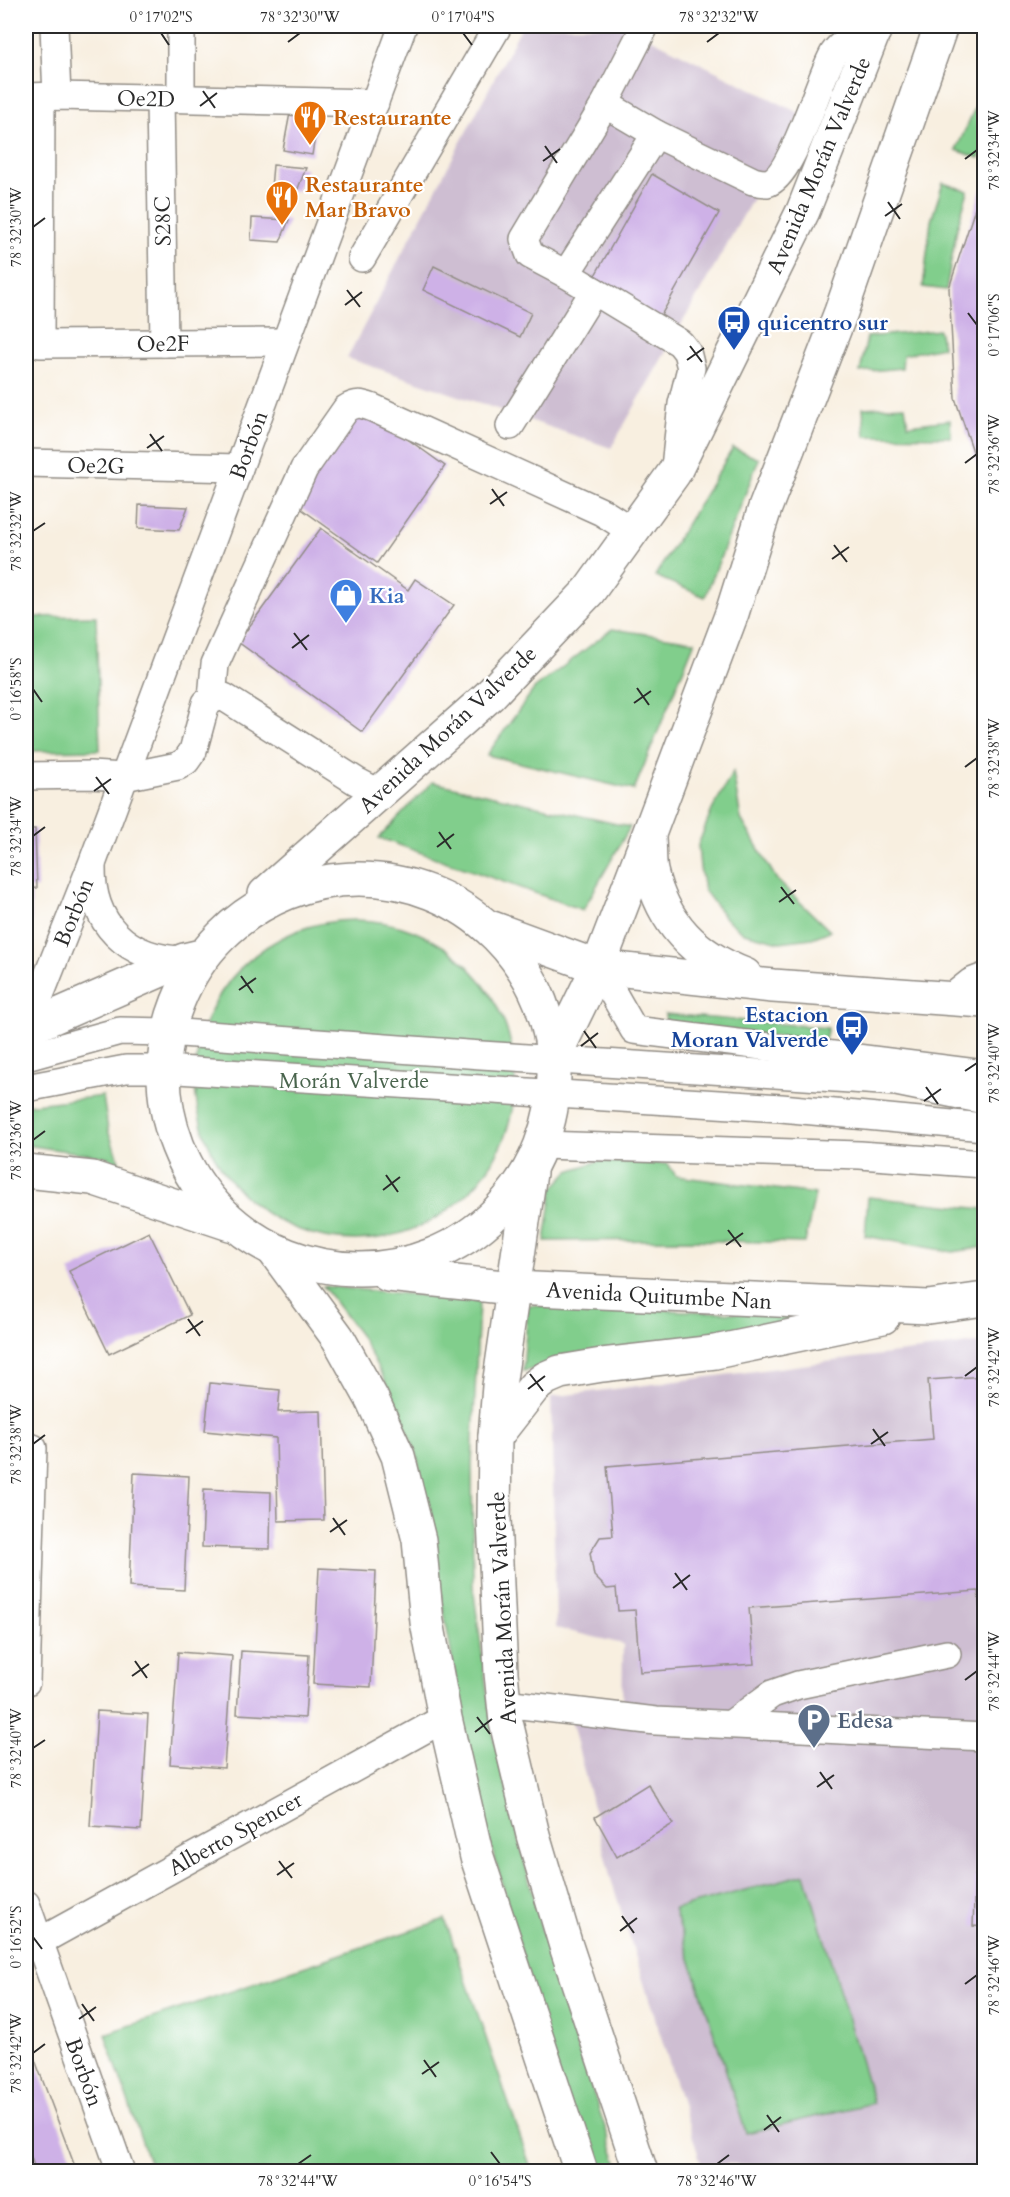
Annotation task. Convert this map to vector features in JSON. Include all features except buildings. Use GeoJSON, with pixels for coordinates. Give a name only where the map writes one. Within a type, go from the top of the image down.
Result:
{"type":"FeatureCollection","features":[{"type":"Feature","properties":{"kind":"main road","name":"Avenida Morán Valverde"},"geometry":{"type":"LineString","coordinates":[[228,926],[489,696],[589,591],[633,531],[674,473],[803,211],[876,26]]}},
{"type":"Feature","properties":{"kind":"main road"},"geometry":{"type":"LineString","coordinates":[[554,1059],[598,967],[732,613],[765,508],[841,312],[941,26]]}},
{"type":"Feature","properties":{"kind":"main road"},"geometry":{"type":"LineString","coordinates":[[649,834],[650,870],[661,904],[680,932],[705,955],[735,971],[773,986]]}},
{"type":"Feature","properties":{"kind":"main road"},"geometry":{"type":"LineString","coordinates":[[26,1038],[192,958],[228,926],[275,895],[329,879],[386,879],[440,895],[488,927],[598,967],[773,986],[984,1001]]}},
{"type":"Feature","properties":{"kind":"main road"},"geometry":{"type":"LineString","coordinates":[[26,1171],[92,1178],[230,1224],[275,1252],[333,1269],[392,1268],[447,1251],[495,1217],[536,1158],[550,1120],[554,1094],[554,1059],[543,1008],[521,964],[488,927]]}},
{"type":"Feature","properties":{"kind":"main road"},"geometry":{"type":"LineString","coordinates":[[192,958],[166,1032],[162,1069],[169,1124],[191,1175],[230,1224]]}},
{"type":"Feature","properties":{"kind":"main road","name":"Avenida Morán Valverde"},"geometry":{"type":"LineString","coordinates":[[536,1158],[513,1288],[499,1386],[495,1437],[494,1519],[504,1703],[506,1722],[533,1835],[566,1946],[641,2172]]}},
{"type":"Feature","properties":{"kind":"main road"},"geometry":{"type":"LineString","coordinates":[[275,1252],[338,1338],[372,1399],[398,1456],[419,1540],[427,1622],[445,1718],[477,1857],[581,2172]]}},
{"type":"Feature","properties":{"kind":"main road","name":"Avenida Quitumbe Ñan"},"geometry":{"type":"LineString","coordinates":[[333,1269],[513,1288],[928,1307],[984,1299]]}},
{"type":"Feature","properties":{"kind":"main road"},"geometry":{"type":"LineString","coordinates":[[495,1437],[534,1387],[560,1372],[715,1352],[928,1307]]}},
{"type":"Feature","properties":{"kind":"street"},"geometry":{"type":"LineString","coordinates":[[41,97],[54,26]]}},
{"type":"Feature","properties":{"kind":"street","name":"S28C"},"geometry":{"type":"LineString","coordinates":[[164,343],[170,99],[181,26]]}},
{"type":"Feature","properties":{"kind":"street","name":"Borbón"},"geometry":{"type":"LineString","coordinates":[[26,1038],[403,26]]}},
{"type":"Feature","properties":{"kind":"street"},"geometry":{"type":"LineString","coordinates":[[363,258],[498,26]]}},
{"type":"Feature","properties":{"kind":"street"},"geometry":{"type":"LineString","coordinates":[[645,26],[605,104],[524,239],[530,255],[566,274],[680,343],[687,352],[691,368],[682,404],[674,473]]}},
{"type":"Feature","properties":{"kind":"street"},"geometry":{"type":"LineString","coordinates":[[605,104],[656,134],[753,181],[767,183],[783,170],[796,146],[823,74],[836,50],[871,26]]}},
{"type":"Feature","properties":{"kind":"street","name":"Oe2D"},"geometry":{"type":"LineString","coordinates":[[41,97],[375,103]]}},
{"type":"Feature","properties":{"kind":"street","name":"Oe2F"},"geometry":{"type":"LineString","coordinates":[[41,97],[40,344],[285,342]]}},
{"type":"Feature","properties":{"kind":"street"},"geometry":{"type":"LineString","coordinates":[[566,274],[656,134]]}},
{"type":"Feature","properties":{"kind":"street"},"geometry":{"type":"LineString","coordinates":[[510,426],[594,291]]}},
{"type":"Feature","properties":{"kind":"street"},"geometry":{"type":"LineString","coordinates":[[212,699],[215,664],[304,469],[346,409],[354,404],[360,403],[384,413],[602,512],[633,531]]}},
{"type":"Feature","properties":{"kind":"street","name":"Oe2G"},"geometry":{"type":"LineString","coordinates":[[26,463],[239,468]]}},
{"type":"Feature","properties":{"kind":"street"},"geometry":{"type":"LineString","coordinates":[[26,776],[124,777],[178,766],[186,761],[193,751],[206,703],[212,699],[224,697],[379,793]]}},
{"type":"Feature","properties":{"kind":"street","name":"Borbón"},"geometry":{"type":"LineString","coordinates":[[92,864],[92,884],[96,903],[104,920],[117,936],[148,955],[166,959],[192,958]]}},
{"type":"Feature","properties":{"kind":"street"},"geometry":{"type":"LineString","coordinates":[[598,967],[634,1030],[984,1074]]}},
{"type":"Feature","properties":{"kind":"street"},"geometry":{"type":"LineString","coordinates":[[951,998],[971,982],[984,977]]}},
{"type":"Feature","properties":{"kind":"street"},"geometry":{"type":"LineString","coordinates":[[26,1038],[120,1031],[166,1032],[896,1082],[984,1100]]}},
{"type":"Feature","properties":{"kind":"street"},"geometry":{"type":"LineString","coordinates":[[26,1088],[126,1069],[162,1069],[781,1108],[984,1127]]}},
{"type":"Feature","properties":{"kind":"street"},"geometry":{"type":"LineString","coordinates":[[536,1158],[860,1155],[984,1164]]}},
{"type":"Feature","properties":{"kind":"street"},"geometry":{"type":"LineString","coordinates":[[26,1447],[33,1448],[26,1682]]}},
{"type":"Feature","properties":{"kind":"street"},"geometry":{"type":"LineString","coordinates":[[731,1724],[772,1694],[798,1685],[947,1654]]}},
{"type":"Feature","properties":{"kind":"street"},"geometry":{"type":"LineString","coordinates":[[504,1703],[656,1721],[984,1737]]}},
{"type":"Feature","properties":{"kind":"street","name":"Alberto Spencer"},"geometry":{"type":"LineString","coordinates":[[32,1946],[445,1718]]}},
{"type":"Feature","properties":{"kind":"street","name":"Borbón"},"geometry":{"type":"LineString","coordinates":[[26,1904],[32,1946],[121,2172]]}},
{"type":"Feature","properties":{"kind":"shaded area"},"geometry":{"type":"Polygon","coordinates":[[[522,26],[626,26],[801,114],[611,448],[347,358],[522,26]]]}},
{"type":"Feature","properties":{"kind":"shaded area","name":"Edesa"},"geometry":{"type":"Polygon","coordinates":[[[984,1342],[984,2171],[701,2163],[610,1876],[570,1715],[622,1715],[623,1644],[556,1628],[551,1397],[984,1342]]]}},
{"type":"Feature","properties":{"kind":"green space"},"geometry":{"type":"Polygon","coordinates":[[[984,88],[984,145],[979,158],[956,150],[984,88]]]}},
{"type":"Feature","properties":{"kind":"green space"},"geometry":{"type":"Polygon","coordinates":[[[943,183],[968,191],[957,228],[946,290],[923,287],[931,221],[943,183]]]}},
{"type":"Feature","properties":{"kind":"green space"},"geometry":{"type":"Polygon","coordinates":[[[939,330],[943,347],[903,355],[902,368],[860,372],[867,337],[939,330]]]}},
{"type":"Feature","properties":{"kind":"green space"},"geometry":{"type":"Polygon","coordinates":[[[905,406],[908,425],[950,420],[951,437],[865,436],[863,408],[905,406]]]}},
{"type":"Feature","properties":{"kind":"green space"},"geometry":{"type":"Polygon","coordinates":[[[733,448],[759,459],[705,597],[655,576],[733,448]]]}},
{"type":"Feature","properties":{"kind":"green space"},"geometry":{"type":"Polygon","coordinates":[[[96,616],[100,750],[26,751],[26,617],[96,616]]]}},
{"type":"Feature","properties":{"kind":"green space"},"geometry":{"type":"Polygon","coordinates":[[[612,629],[695,641],[634,790],[487,755],[534,689],[612,629]]]}},
{"type":"Feature","properties":{"kind":"green space"},"geometry":{"type":"Polygon","coordinates":[[[733,772],[741,819],[777,880],[830,931],[812,938],[780,942],[744,933],[725,918],[704,890],[698,845],[712,810],[733,772]]]}},
{"type":"Feature","properties":{"kind":"green space"},"geometry":{"type":"Polygon","coordinates":[[[432,782],[630,827],[583,910],[379,838],[432,782]]]}},
{"type":"Feature","properties":{"kind":"green space","name":"Morán Valverde"},"geometry":{"type":"Polygon","coordinates":[[[355,920],[386,923],[416,932],[457,956],[479,978],[503,1019],[512,1049],[515,1080],[512,1111],[503,1141],[479,1182],[457,1204],[416,1228],[386,1237],[355,1240],[324,1237],[294,1228],[253,1204],[231,1182],[207,1141],[198,1111],[195,1080],[198,1049],[207,1019],[231,978],[253,956],[294,932],[324,923],[355,920]]]}},
{"type":"Feature","properties":{"kind":"green space"},"geometry":{"type":"Polygon","coordinates":[[[665,1014],[828,1028],[824,1042],[666,1023],[665,1014]]]}},
{"type":"Feature","properties":{"kind":"green space"},"geometry":{"type":"Polygon","coordinates":[[[103,1096],[108,1130],[120,1164],[107,1157],[26,1145],[26,1105],[103,1096]]]}},
{"type":"Feature","properties":{"kind":"green space"},"geometry":{"type":"Polygon","coordinates":[[[599,1161],[668,1164],[676,1176],[815,1194],[805,1243],[687,1240],[545,1241],[553,1188],[569,1171],[599,1161]]]}},
{"type":"Feature","properties":{"kind":"green space"},"geometry":{"type":"Polygon","coordinates":[[[868,1197],[984,1209],[984,1247],[952,1252],[865,1236],[868,1197]]]}},
{"type":"Feature","properties":{"kind":"green space"},"geometry":{"type":"Polygon","coordinates":[[[323,1286],[479,1301],[472,1465],[473,1586],[493,1735],[553,1975],[620,2171],[591,2171],[543,2028],[474,1785],[417,1455],[389,1388],[360,1335],[323,1286]]]}},
{"type":"Feature","properties":{"kind":"green space"},"geometry":{"type":"Polygon","coordinates":[[[528,1305],[823,1316],[523,1371],[528,1305]]]}},
{"type":"Feature","properties":{"kind":"green space"},"geometry":{"type":"Polygon","coordinates":[[[805,1874],[873,2103],[746,2133],[674,1909],[805,1874]]]}},
{"type":"Feature","properties":{"kind":"green space"},"geometry":{"type":"Polygon","coordinates":[[[445,1919],[532,2171],[152,2171],[105,2034],[445,1919]]]}},
{"type":"Feature","properties":{"kind":"place","name":"Restaurante"},"geometry":{"type":"Point","coordinates":[310,146]}},
{"type":"Feature","properties":{"kind":"place","name":"Restaurante Mar Bravo"},"geometry":{"type":"Point","coordinates":[282,226]}},
{"type":"Feature","properties":{"kind":"place","name":"quicentro sur"},"geometry":{"type":"Point","coordinates":[734,351]}},
{"type":"Feature","properties":{"kind":"place","name":"Kia"},"geometry":{"type":"Point","coordinates":[346,624]}},
{"type":"Feature","properties":{"kind":"place","name":"Estacion Moran Valverde"},"geometry":{"type":"Point","coordinates":[852,1056]}},
{"type":"Feature","properties":{"kind":"place","name":"Edesa"},"geometry":{"type":"Point","coordinates":[814,1749]}}]}
